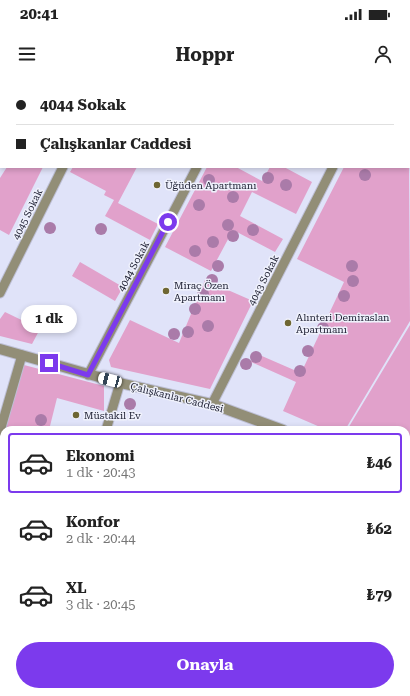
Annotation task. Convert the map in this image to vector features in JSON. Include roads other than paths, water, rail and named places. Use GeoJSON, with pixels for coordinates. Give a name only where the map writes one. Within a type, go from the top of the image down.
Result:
{"type":"FeatureCollection","features":[{"type":"Feature","properties":{"kind":"street","name":"Çalışkanlar Caddesi"},"geometry":{"type":"LineString","coordinates":[[0,349],[88,375],[212,404],[272,426]]}},
{"type":"Feature","properties":{"kind":"lane","name":"4045 Sokak"},"geometry":{"type":"LineString","coordinates":[[0,293],[62,168]]}},
{"type":"Feature","properties":{"kind":"lane","name":"4044 Sokak"},"geometry":{"type":"LineString","coordinates":[[88,375],[196,168]]}},
{"type":"Feature","properties":{"kind":"lane","name":"4043 Sokak"},"geometry":{"type":"LineString","coordinates":[[212,404],[332,168]]}},
{"type":"Feature","properties":{"kind":"lane"},"geometry":{"type":"LineString","coordinates":[[1,426],[22,355]]}},
{"type":"Feature","properties":{"kind":"lane"},"geometry":{"type":"LineString","coordinates":[[107,426],[120,383]]}},
{"type":"Feature","properties":{"kind":"place","name":"Üğüden Apartmanı"},"geometry":{"type":"Point","coordinates":[157,185]}},
{"type":"Feature","properties":{"kind":"place","name":"Miraç Özen Apartmanı"},"geometry":{"type":"Point","coordinates":[166,291]}},
{"type":"Feature","properties":{"kind":"place","name":"Alınteri Demiraslan Apartmanı"},"geometry":{"type":"Point","coordinates":[288,323]}},
{"type":"Feature","properties":{"kind":"place","name":"Müstakil Ev"},"geometry":{"type":"Point","coordinates":[76,415]}}]}
